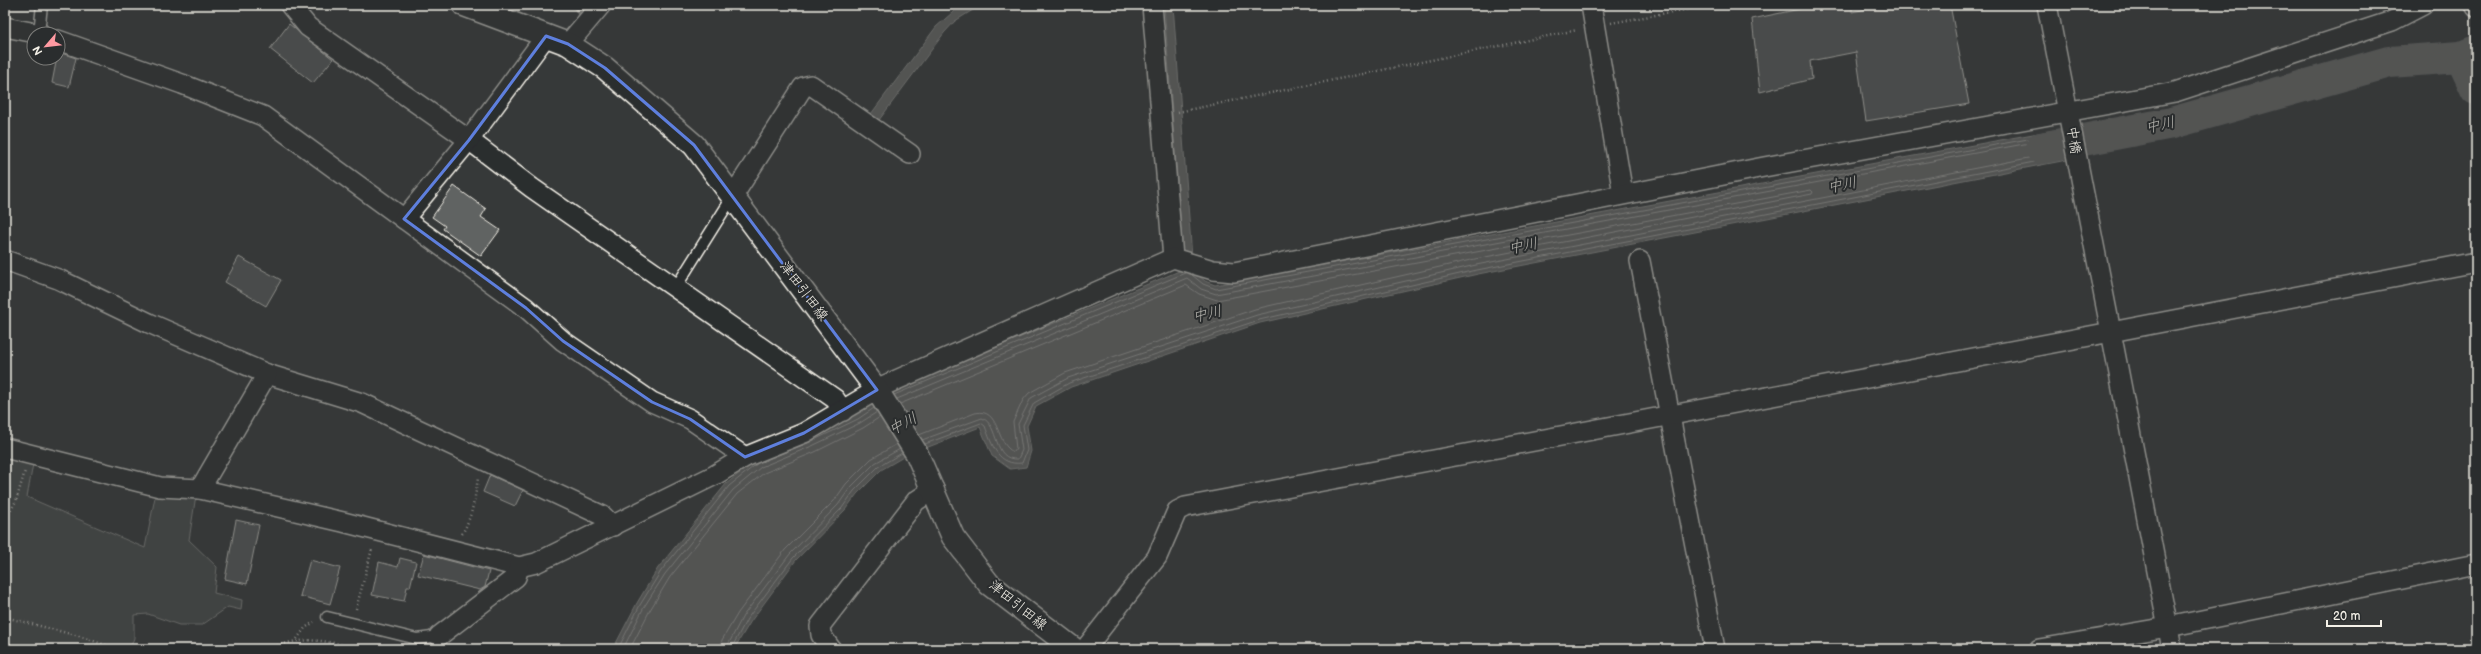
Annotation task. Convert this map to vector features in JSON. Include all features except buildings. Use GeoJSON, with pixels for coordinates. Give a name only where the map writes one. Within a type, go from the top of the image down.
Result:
{"type":"FeatureCollection","features":[{"type":"Feature","properties":{"kind":"main road","name":"津田引田線"},"geometry":{"type":"LineString","coordinates":[[464,5],[568,44],[611,73],[689,140],[734,196],[879,393],[917,454],[934,488],[953,537],[989,584],[1074,649]]}},
{"type":"Feature","properties":{"kind":"street"},"geometry":{"type":"LineString","coordinates":[[290,5],[308,27],[469,140],[532,188],[835,399],[843,411]]}},
{"type":"Feature","properties":{"kind":"street"},"geometry":{"type":"LineString","coordinates":[[568,44],[601,5]]}},
{"type":"Feature","properties":{"kind":"street"},"geometry":{"type":"LineString","coordinates":[[1152,5],[1173,258]]}},
{"type":"Feature","properties":{"kind":"street"},"geometry":{"type":"LineString","coordinates":[[1591,5],[1623,194]]}},
{"type":"Feature","properties":{"kind":"street","name":"中橋"},"geometry":{"type":"LineString","coordinates":[[2047,5],[2172,649]]}},
{"type":"Feature","properties":{"kind":"street"},"geometry":{"type":"LineString","coordinates":[[5,448],[160,487],[200,489],[520,567],[536,563],[613,526],[715,475],[745,457],[804,433],[879,393],[1173,258],[1213,270],[1234,272],[1623,194],[2069,116],[2175,92],[2392,21],[2422,5]]}},
{"type":"Feature","properties":{"kind":"street"},"geometry":{"type":"LineString","coordinates":[[5,27],[26,31]]}},
{"type":"Feature","properties":{"kind":"street"},"geometry":{"type":"LineString","coordinates":[[404,219],[469,140],[546,36]]}},
{"type":"Feature","properties":{"kind":"street"},"geometry":{"type":"LineString","coordinates":[[66,43],[263,116],[526,308],[569,346],[652,402],[690,419],[745,457]]}},
{"type":"Feature","properties":{"kind":"street"},"geometry":{"type":"LineString","coordinates":[[734,196],[803,87],[811,85],[910,154]]}},
{"type":"Feature","properties":{"kind":"street"},"geometry":{"type":"LineString","coordinates":[[5,260],[58,279],[149,323],[267,374],[362,403],[484,458],[603,516],[613,526]]}},
{"type":"Feature","properties":{"kind":"street"},"geometry":{"type":"LineString","coordinates":[[1640,261],[1714,649]]}},
{"type":"Feature","properties":{"kind":"street"},"geometry":{"type":"LineString","coordinates":[[1085,649],[1157,557],[1177,511],[1185,507],[2476,262]]}},
{"type":"Feature","properties":{"kind":"street"},"geometry":{"type":"LineString","coordinates":[[200,489],[267,374]]}},
{"type":"Feature","properties":{"kind":"street"},"geometry":{"type":"LineString","coordinates":[[831,649],[821,635],[820,626],[916,501],[934,488]]}},
{"type":"Feature","properties":{"kind":"street"},"geometry":{"type":"LineString","coordinates":[[2039,649],[2168,627],[2476,564]]}},
{"type":"Feature","properties":{"kind":"street"},"geometry":{"type":"LineString","coordinates":[[439,636],[516,577],[520,567]]}},
{"type":"Feature","properties":{"kind":"lane"},"geometry":{"type":"LineString","coordinates":[[41,26],[42,5]]}},
{"type":"Feature","properties":{"kind":"lane"},"geometry":{"type":"LineString","coordinates":[[676,287],[734,196]]}},
{"type":"Feature","properties":{"kind":"lane"},"geometry":{"type":"LineString","coordinates":[[327,617],[417,639],[439,636]]}},
{"type":"Feature","properties":{"kind":"path"},"geometry":{"type":"LineString","coordinates":[[1161,116],[1594,26],[1711,5]]}},
{"type":"Feature","properties":{"kind":"path"},"geometry":{"type":"LineString","coordinates":[[5,522],[16,501],[31,454]]}},
{"type":"Feature","properties":{"kind":"path"},"geometry":{"type":"LineString","coordinates":[[453,551],[468,524],[484,458]]}},
{"type":"Feature","properties":{"kind":"path"},"geometry":{"type":"LineString","coordinates":[[352,622],[377,531]]}},
{"type":"Feature","properties":{"kind":"path"},"geometry":{"type":"LineString","coordinates":[[5,617],[79,636],[117,649]]}},
{"type":"Feature","properties":{"kind":"path"},"geometry":{"type":"LineString","coordinates":[[296,640],[305,628],[327,617]]}},
{"type":"Feature","properties":{"kind":"path"},"geometry":{"type":"LineString","coordinates":[[270,649],[296,640],[310,639],[355,649]]}},
{"type":"Feature","properties":{"kind":"highlighted area"},"geometry":{"type":"Polygon","coordinates":[[[546,36],[568,44],[605,68],[694,145],[877,390],[804,433],[745,457],[690,419],[652,402],[563,341],[526,308],[404,219],[469,140],[546,36]]]}},
{"type":"Feature","properties":{"kind":"shaded area"},"geometry":{"type":"Polygon","coordinates":[[[5,457],[33,464],[27,497],[145,548],[156,492],[196,495],[189,540],[217,567],[214,593],[242,600],[241,610],[228,607],[202,625],[179,625],[148,614],[134,615],[134,638],[130,649],[5,649],[5,457]]]}},
{"type":"Feature","properties":{"kind":"water"},"geometry":{"type":"Polygon","coordinates":[[[961,5],[981,5],[955,21],[944,33],[879,120],[871,114],[936,27],[961,5]]]}},
{"type":"Feature","properties":{"kind":"water"},"geometry":{"type":"Polygon","coordinates":[[[1164,5],[1173,5],[1193,271],[1205,281],[1215,285],[2060,129],[2067,160],[1478,274],[1260,323],[1071,387],[1036,406],[1027,426],[1031,451],[1026,467],[1010,469],[992,456],[980,427],[905,456],[881,470],[857,494],[845,510],[796,560],[751,621],[734,649],[613,649],[637,603],[658,568],[726,484],[756,460],[808,438],[856,415],[896,389],[1184,269],[1164,5]]]}},
{"type":"Feature","properties":{"kind":"waterway"},"geometry":{"type":"LineString","coordinates":[[575,5],[581,16]]}},
{"type":"Feature","properties":{"kind":"waterway","name":"中川"},"geometry":{"type":"LineString","coordinates":[[2041,148],[2172,123],[2389,62],[2461,57],[2476,51]]}},
{"type":"Feature","properties":{"kind":"waterway"},"geometry":{"type":"LineString","coordinates":[[2461,57],[2476,89]]}}]}
